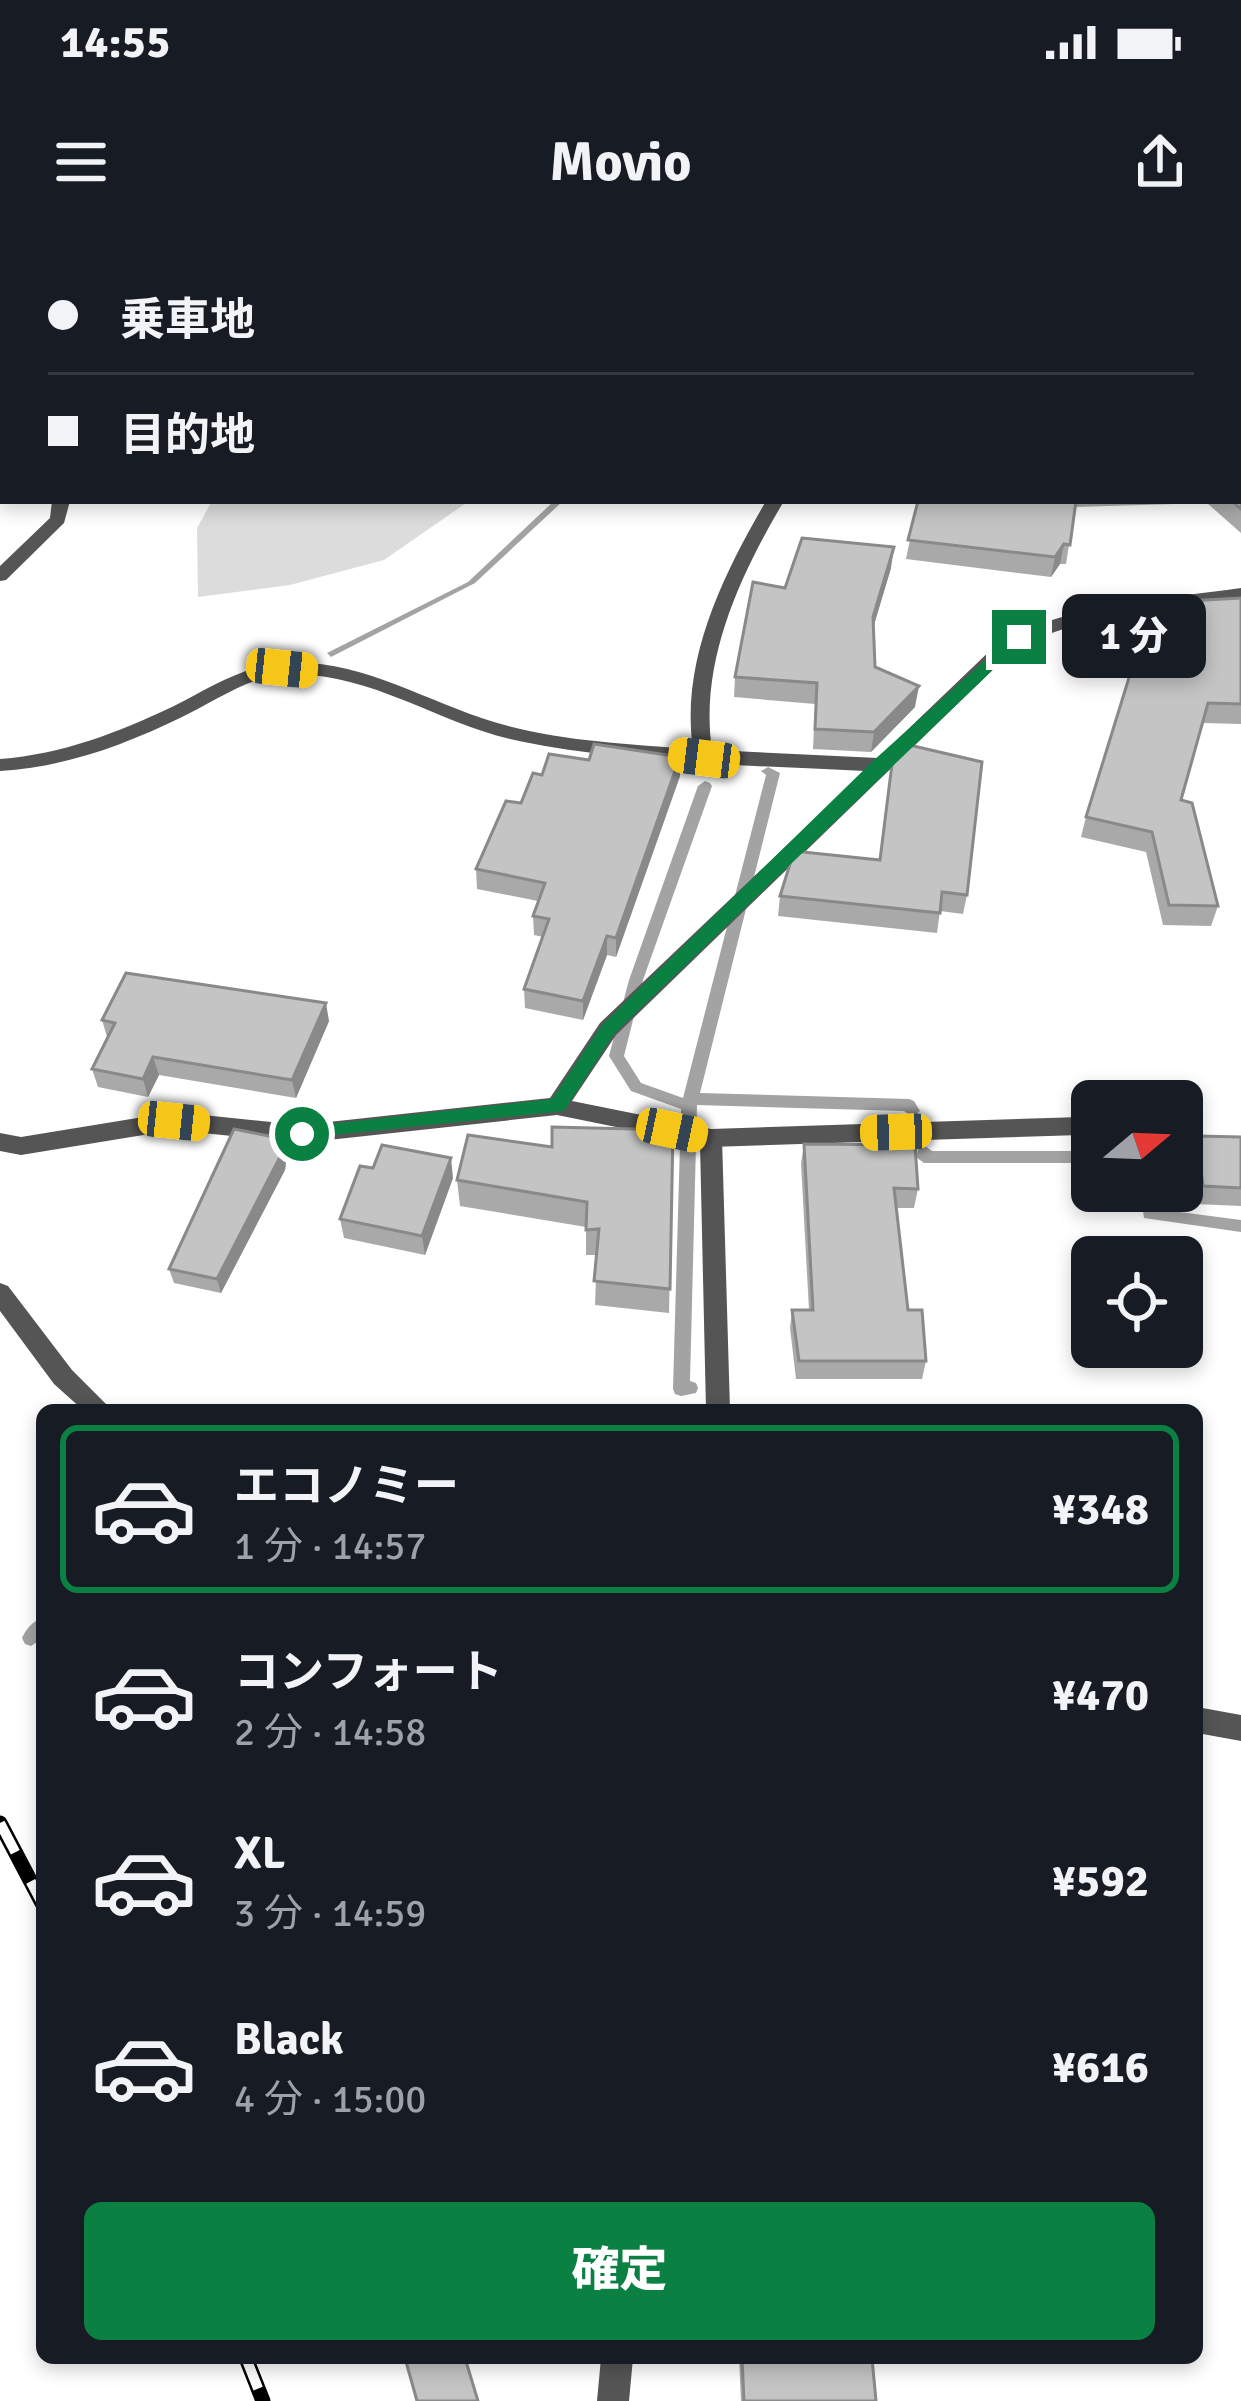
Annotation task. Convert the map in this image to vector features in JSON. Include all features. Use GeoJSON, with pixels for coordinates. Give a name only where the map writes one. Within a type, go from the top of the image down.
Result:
{"type":"FeatureCollection","features":[{"type":"Feature","properties":{"kind":"street"},"geometry":{"type":"LineString","coordinates":[[0,576],[58,519],[60,504]]}},
{"type":"Feature","properties":{"kind":"street"},"geometry":{"type":"LineString","coordinates":[[704,758],[698,739],[712,628],[774,504]]}},
{"type":"Feature","properties":{"kind":"street"},"geometry":{"type":"LineString","coordinates":[[557,1106],[608,1029],[879,765],[1019,637],[1082,619],[1241,594]]}},
{"type":"Feature","properties":{"kind":"street"},"geometry":{"type":"LineString","coordinates":[[0,765],[38,765],[107,745],[244,679],[282,668],[341,675],[513,734],[704,758],[879,765]]}},
{"type":"Feature","properties":{"kind":"street"},"geometry":{"type":"LineString","coordinates":[[0,1142],[21,1146],[174,1121],[302,1134],[557,1106],[711,1138],[1071,1126]]}},
{"type":"Feature","properties":{"kind":"street"},"geometry":{"type":"LineString","coordinates":[[711,1138],[718,1404]]}},
{"type":"Feature","properties":{"kind":"street"},"geometry":{"type":"LineString","coordinates":[[0,1293],[63,1377],[93,1404]]}},
{"type":"Feature","properties":{"kind":"street"},"geometry":{"type":"LineString","coordinates":[[1203,1721],[1241,1728]]}},
{"type":"Feature","properties":{"kind":"street"},"geometry":{"type":"LineString","coordinates":[[614,2401],[616,2364]]}},
{"type":"Feature","properties":{"kind":"shaded area"},"geometry":{"type":"Polygon","coordinates":[[[210,504],[465,504],[384,560],[290,585],[198,597],[197,528],[210,504]]]}},
{"type":"Feature","properties":{"kind":"shaded area"},"geometry":{"type":"Polygon","coordinates":[[[551,504],[560,504],[475,583],[331,657],[327,653],[468,582],[551,504]]]}},
{"type":"Feature","properties":{"kind":"building"},"geometry":{"type":"Polygon","coordinates":[[[917,504],[1076,504],[1070,545],[1064,544],[1055,557],[908,540],[917,504]]]}},
{"type":"Feature","properties":{"kind":"building"},"geometry":{"type":"Polygon","coordinates":[[[802,538],[894,547],[873,617],[875,667],[919,686],[874,732],[815,729],[817,683],[735,677],[753,582],[785,588],[802,538]]]}},
{"type":"Feature","properties":{"kind":"building"},"geometry":{"type":"Polygon","coordinates":[[[1241,598],[1241,704],[1208,703],[1181,800],[1192,803],[1218,906],[1169,905],[1152,832],[1086,817],[1132,668],[1181,676],[1171,602],[1241,598]]]}},
{"type":"Feature","properties":{"kind":"building"},"geometry":{"type":"Polygon","coordinates":[[[594,744],[680,757],[616,938],[607,936],[583,1001],[524,989],[549,919],[533,916],[545,883],[476,869],[506,801],[521,803],[533,773],[542,775],[549,754],[589,760],[594,744]]]}},
{"type":"Feature","properties":{"kind":"building"},"geometry":{"type":"Polygon","coordinates":[[[905,744],[982,762],[967,895],[942,892],[940,913],[780,896],[794,851],[880,860],[893,756],[905,744]]]}},
{"type":"Feature","properties":{"kind":"building"},"geometry":{"type":"Polygon","coordinates":[[[126,973],[326,1003],[292,1080],[153,1057],[143,1079],[92,1069],[115,1023],[102,1020],[126,973]]]}},
{"type":"Feature","properties":{"kind":"building"},"geometry":{"type":"Polygon","coordinates":[[[552,1127],[673,1130],[670,1289],[594,1281],[599,1229],[586,1230],[587,1202],[457,1180],[468,1135],[552,1147],[552,1127]]]}},
{"type":"Feature","properties":{"kind":"building"},"geometry":{"type":"Polygon","coordinates":[[[234,1129],[284,1139],[281,1155],[217,1279],[169,1269],[234,1129]]]}},
{"type":"Feature","properties":{"kind":"building"},"geometry":{"type":"Polygon","coordinates":[[[1203,1136],[1241,1137],[1241,1188],[1203,1186],[1203,1136]]]}},
{"type":"Feature","properties":{"kind":"building"},"geometry":{"type":"Polygon","coordinates":[[[804,1144],[915,1145],[918,1189],[894,1188],[908,1310],[922,1310],[926,1361],[799,1361],[792,1310],[813,1310],[804,1144]]]}},
{"type":"Feature","properties":{"kind":"building"},"geometry":{"type":"Polygon","coordinates":[[[382,1145],[451,1158],[422,1236],[340,1219],[360,1166],[373,1168],[382,1145]]]}},
{"type":"Feature","properties":{"kind":"building"},"geometry":{"type":"Polygon","coordinates":[[[407,2364],[467,2364],[478,2401],[417,2401],[407,2364]]]}},
{"type":"Feature","properties":{"kind":"building"},"geometry":{"type":"Polygon","coordinates":[[[742,2364],[873,2364],[876,2401],[744,2401],[742,2364]]]}},
{"type":"Feature","properties":{"kind":"waterway"},"geometry":{"type":"LineString","coordinates":[[689,1106],[773,773],[768,771]]}},
{"type":"Feature","properties":{"kind":"waterway"},"geometry":{"type":"LineString","coordinates":[[689,1106],[636,1087],[616,1056],[636,980],[705,786]]}},
{"type":"Feature","properties":{"kind":"waterway"},"geometry":{"type":"LineString","coordinates":[[691,1099],[909,1105],[912,1111]]}},
{"type":"Feature","properties":{"kind":"waterway"},"geometry":{"type":"LineString","coordinates":[[689,1106],[681,1389],[690,1388]]}},
{"type":"Feature","properties":{"kind":"waterway"},"geometry":{"type":"LineString","coordinates":[[924,1151],[924,1157],[1071,1157]]}},
{"type":"Feature","properties":{"kind":"waterway"},"geometry":{"type":"LineString","coordinates":[[1150,1212],[1241,1226]]}},
{"type":"Feature","properties":{"kind":"waterway"},"geometry":{"type":"LineString","coordinates":[[31,1638],[36,1633]]}},
{"type":"Feature","properties":{"kind":"railway"},"geometry":{"type":"LineString","coordinates":[[0,1823],[36,1892]]}},
{"type":"Feature","properties":{"kind":"railway"},"geometry":{"type":"LineString","coordinates":[[248,2364],[263,2401]]}},
{"type":"Feature","properties":{"kind":"route"},"geometry":{"type":"LineString","coordinates":[[302,1134],[557,1106],[608,1029],[879,765],[1019,637]]}}]}
